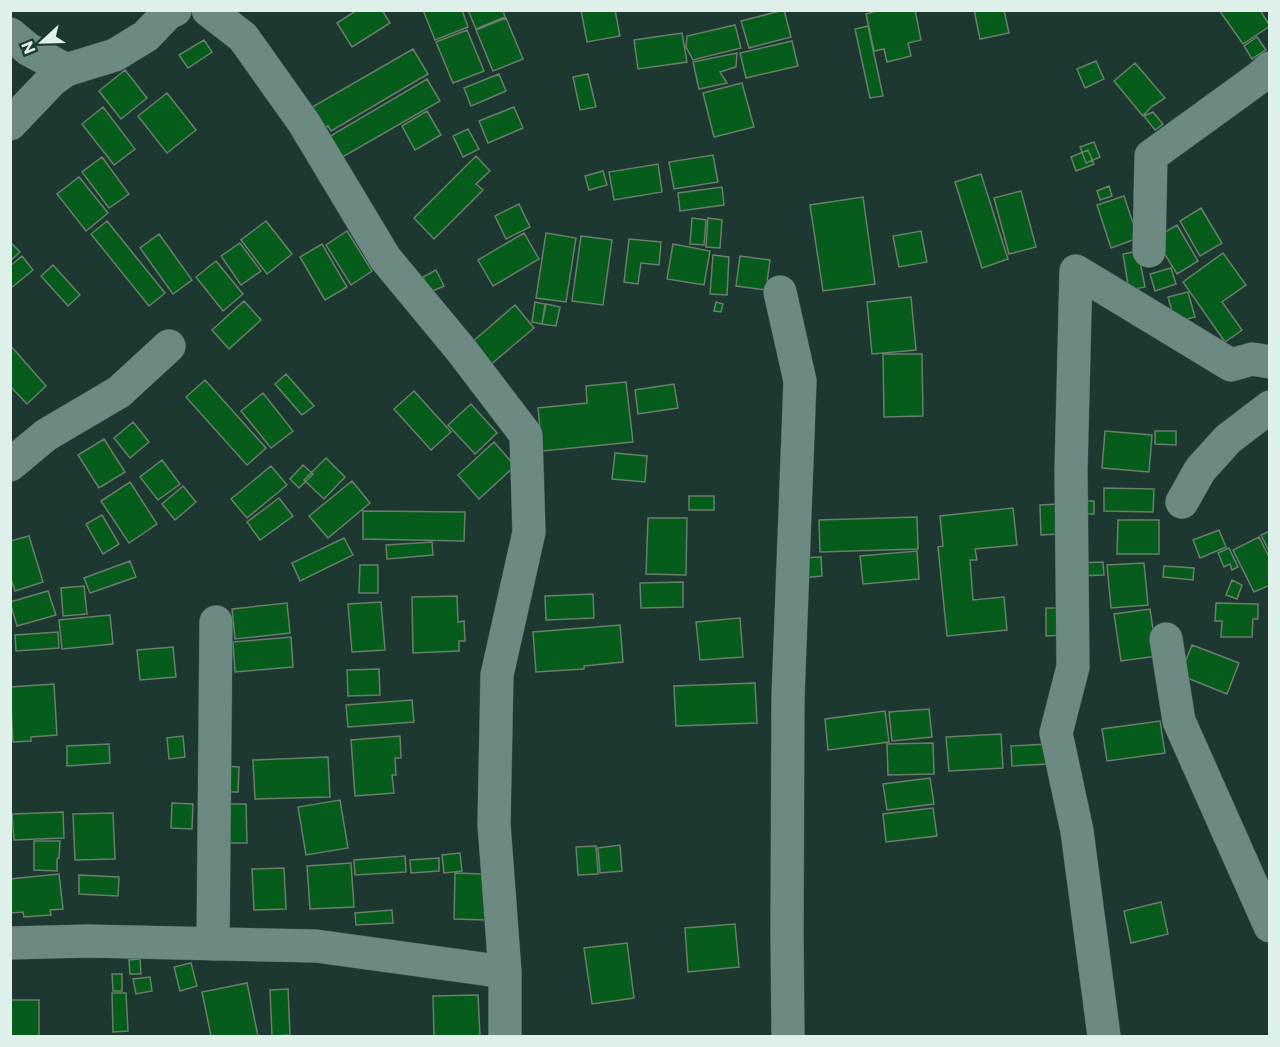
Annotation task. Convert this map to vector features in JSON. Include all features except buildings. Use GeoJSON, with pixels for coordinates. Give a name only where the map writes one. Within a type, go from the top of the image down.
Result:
{"type":"FeatureCollection","features":[{"type":"Feature","properties":{"kind":"street"},"geometry":{"type":"LineString","coordinates":[[208,10],[243,37],[304,123],[385,258],[462,351],[526,435],[529,531],[497,675],[494,824],[505,972],[505,1036]]}},
{"type":"Feature","properties":{"kind":"street"},"geometry":{"type":"LineString","coordinates":[[10,124],[51,81],[66,70],[115,55],[146,36],[171,11]]}},
{"type":"Feature","properties":{"kind":"street"},"geometry":{"type":"LineString","coordinates":[[10,34],[27,49],[66,70]]}},
{"type":"Feature","properties":{"kind":"street"},"geometry":{"type":"LineString","coordinates":[[1149,251],[1150,156],[1260,78],[1269,68]]}},
{"type":"Feature","properties":{"kind":"street"},"geometry":{"type":"LineString","coordinates":[[1104,1036],[1077,831],[1056,733],[1073,667],[1071,471],[1076,271],[1231,365],[1252,359],[1269,362]]}},
{"type":"Feature","properties":{"kind":"street"},"geometry":{"type":"LineString","coordinates":[[780,292],[800,381],[788,697],[786,934],[788,1036]]}},
{"type":"Feature","properties":{"kind":"street"},"geometry":{"type":"LineString","coordinates":[[10,465],[46,435],[119,392],[170,346]]}},
{"type":"Feature","properties":{"kind":"street"},"geometry":{"type":"LineString","coordinates":[[1182,502],[1200,470],[1228,439],[1269,407]]}},
{"type":"Feature","properties":{"kind":"street"},"geometry":{"type":"LineString","coordinates":[[213,944],[216,622]]}},
{"type":"Feature","properties":{"kind":"street"},"geometry":{"type":"LineString","coordinates":[[1166,639],[1179,721],[1269,926]]}},
{"type":"Feature","properties":{"kind":"street"},"geometry":{"type":"LineString","coordinates":[[10,943],[88,941],[316,946],[505,972]]}}]}
